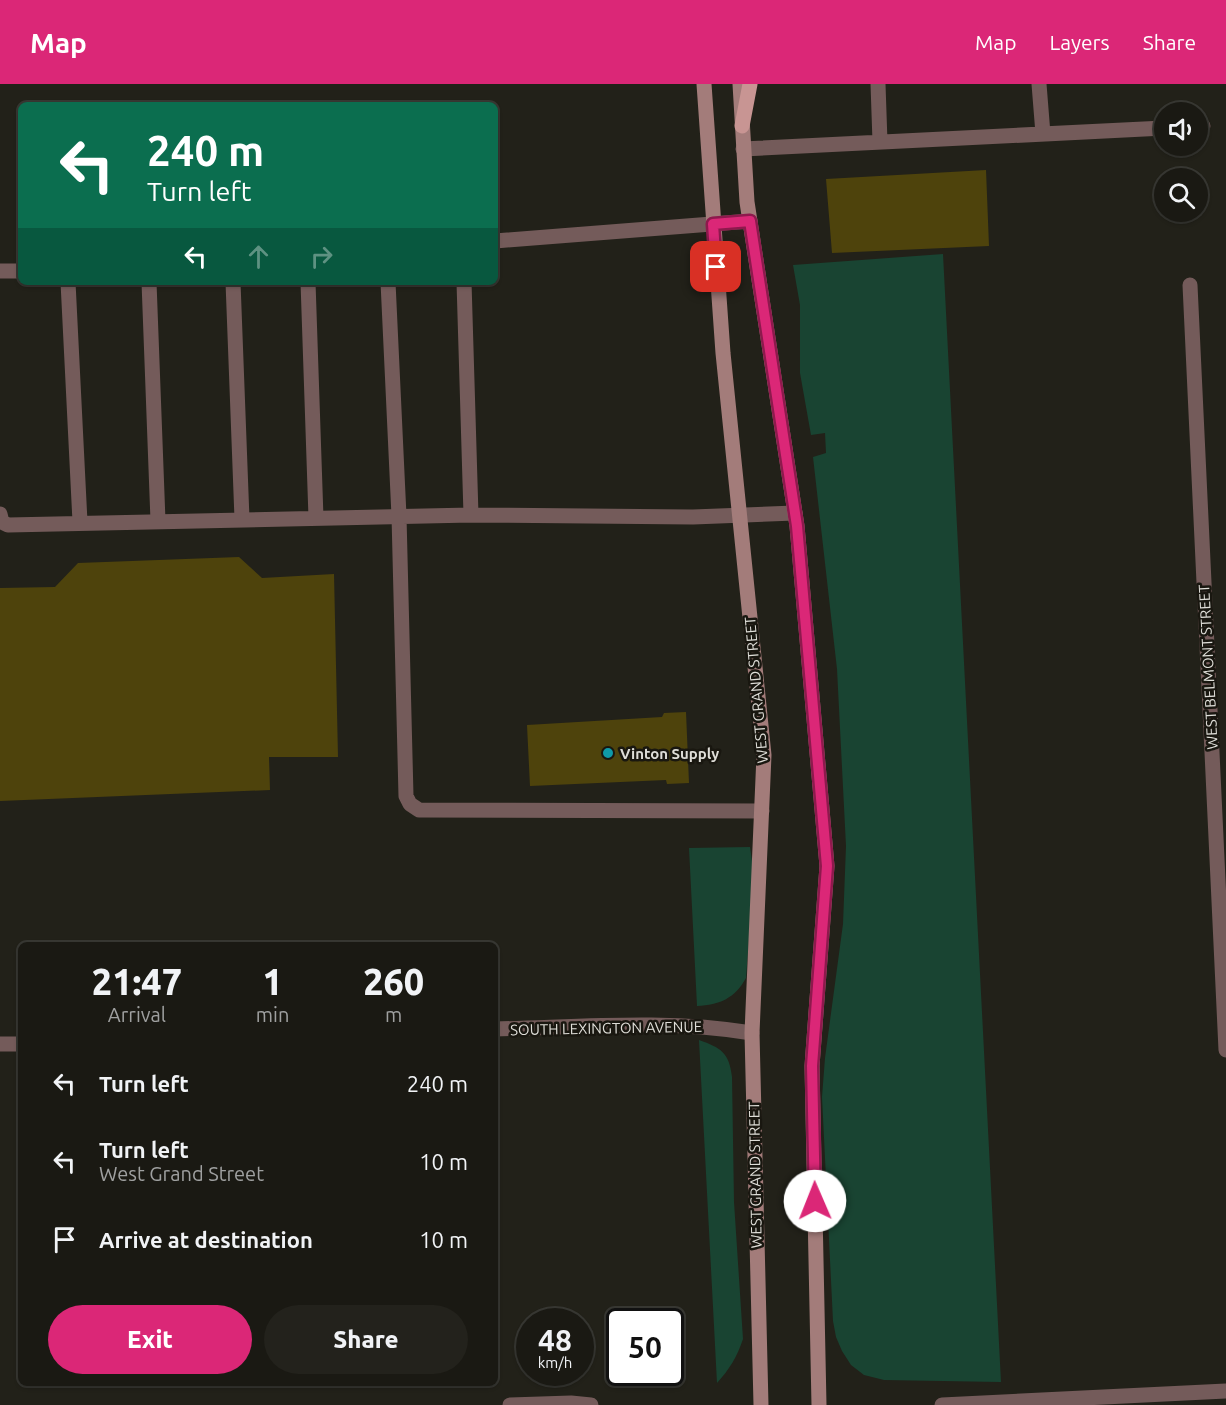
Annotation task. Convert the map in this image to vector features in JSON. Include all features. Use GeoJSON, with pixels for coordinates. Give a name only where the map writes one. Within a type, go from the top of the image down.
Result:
{"type":"FeatureCollection","features":[{"type":"Feature","properties":{"kind":"main road","name":"WEST GRAND STREET"},"geometry":{"type":"LineString","coordinates":[[704,84],[723,353],[764,755],[752,1033],[761,1405]]}},
{"type":"Feature","properties":{"kind":"main road"},"geometry":{"type":"LineString","coordinates":[[740,84],[747,202],[795,513],[827,866],[812,1066],[819,1405]]}},
{"type":"Feature","properties":{"kind":"main road"},"geometry":{"type":"LineString","coordinates":[[742,126],[750,84]]}},
{"type":"Feature","properties":{"kind":"street"},"geometry":{"type":"LineString","coordinates":[[878,84],[880,142]]}},
{"type":"Feature","properties":{"kind":"street"},"geometry":{"type":"LineString","coordinates":[[1039,84],[1043,134]]}},
{"type":"Feature","properties":{"kind":"street"},"geometry":{"type":"LineString","coordinates":[[743,149],[1154,128]]}},
{"type":"Feature","properties":{"kind":"street"},"geometry":{"type":"LineString","coordinates":[[498,241],[750,221]]}},
{"type":"Feature","properties":{"kind":"street"},"geometry":{"type":"LineString","coordinates":[[0,271],[18,271]]}},
{"type":"Feature","properties":{"kind":"street"},"geometry":{"type":"LineString","coordinates":[[68,285],[80,522]]}},
{"type":"Feature","properties":{"kind":"street"},"geometry":{"type":"LineString","coordinates":[[148,285],[158,521]]}},
{"type":"Feature","properties":{"kind":"street"},"geometry":{"type":"LineString","coordinates":[[233,285],[242,519]]}},
{"type":"Feature","properties":{"kind":"street"},"geometry":{"type":"LineString","coordinates":[[308,285],[316,518]]}},
{"type":"Feature","properties":{"kind":"street"},"geometry":{"type":"LineString","coordinates":[[388,285],[399,516],[406,796],[410,804],[419,810],[762,811]]}},
{"type":"Feature","properties":{"kind":"street"},"geometry":{"type":"LineString","coordinates":[[464,285],[471,514]]}},
{"type":"Feature","properties":{"kind":"street","name":"WEST BELMONT STREET"},"geometry":{"type":"LineString","coordinates":[[1190,285],[1226,1050]]}},
{"type":"Feature","properties":{"kind":"street"},"geometry":{"type":"LineString","coordinates":[[0,514],[2,522],[8,525],[471,514],[693,518],[795,513]]}},
{"type":"Feature","properties":{"kind":"street","name":"SOUTH LEXINGTON AVENUE"},"geometry":{"type":"LineString","coordinates":[[498,1029],[666,1024],[708,1026],[752,1033]]}},
{"type":"Feature","properties":{"kind":"street"},"geometry":{"type":"LineString","coordinates":[[0,1044],[18,1044]]}},
{"type":"Feature","properties":{"kind":"street"},"geometry":{"type":"LineString","coordinates":[[942,1405],[1226,1391]]}},
{"type":"Feature","properties":{"kind":"street"},"geometry":{"type":"LineString","coordinates":[[510,1405],[571,1403],[591,1405]]}},
{"type":"Feature","properties":{"kind":"green space"},"geometry":{"type":"Polygon","coordinates":[[[943,254],[1001,1382],[884,1380],[864,1375],[851,1365],[842,1351],[833,1321],[822,1097],[843,924],[846,846],[837,669],[813,457],[826,453],[825,433],[811,435],[800,373],[800,305],[793,265],[943,254]]]}},
{"type":"Feature","properties":{"kind":"green space"},"geometry":{"type":"Polygon","coordinates":[[[750,847],[754,874],[746,978],[737,991],[726,999],[713,1004],[697,1006],[689,848],[750,847]]]}},
{"type":"Feature","properties":{"kind":"green space"},"geometry":{"type":"Polygon","coordinates":[[[699,1040],[723,1052],[729,1062],[732,1077],[734,1202],[743,1339],[732,1363],[717,1383],[699,1040]]]}},
{"type":"Feature","properties":{"kind":"building"},"geometry":{"type":"Polygon","coordinates":[[[986,170],[989,246],[832,253],[826,179],[986,170]]]}},
{"type":"Feature","properties":{"kind":"building"},"geometry":{"type":"Polygon","coordinates":[[[239,557],[262,578],[334,574],[338,757],[269,757],[270,790],[0,801],[0,588],[55,587],[78,563],[239,557]]]}},
{"type":"Feature","properties":{"kind":"building","name":"Vinton Supply"},"geometry":{"type":"Polygon","coordinates":[[[686,712],[689,783],[667,784],[666,780],[530,786],[527,725],[662,717],[664,713],[686,712]]]}},
{"type":"Feature","properties":{"kind":"place","name":"Vinton Supply"},"geometry":{"type":"Point","coordinates":[608,753]}},
{"type":"Feature","properties":{"kind":"route"},"geometry":{"type":"LineString","coordinates":[[716,267],[713,224],[750,221],[797,526],[827,866],[812,1066],[815,1201]]}}]}
